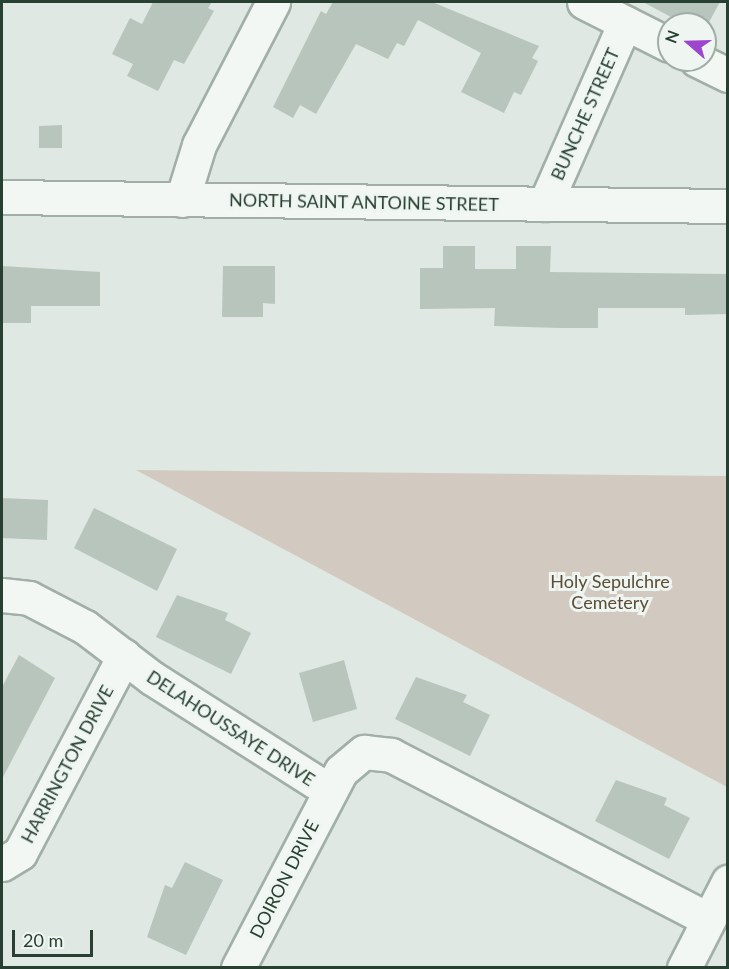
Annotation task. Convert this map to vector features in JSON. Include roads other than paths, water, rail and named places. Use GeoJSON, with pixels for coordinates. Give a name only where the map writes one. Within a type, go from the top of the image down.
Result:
{"type":"FeatureCollection","features":[{"type":"Feature","properties":{"kind":"street"},"geometry":{"type":"LineString","coordinates":[[182,200],[199,145],[273,2]]}},
{"type":"Feature","properties":{"kind":"street"},"geometry":{"type":"LineString","coordinates":[[584,2],[657,39]]}},
{"type":"Feature","properties":{"kind":"street","name":"BUNCHE STREET"},"geometry":{"type":"LineString","coordinates":[[545,204],[625,23]]}},
{"type":"Feature","properties":{"kind":"street","name":"NORTH SAINT ANTOINE STREET"},"geometry":{"type":"LineString","coordinates":[[2,197],[728,206]]}},
{"type":"Feature","properties":{"kind":"street","name":"DELAHOUSSAYE DRIVE"},"geometry":{"type":"LineString","coordinates":[[2,595],[29,597],[124,656],[330,791],[350,758],[364,752],[391,755],[708,919]]}},
{"type":"Feature","properties":{"kind":"street","name":"HARRINGTON DRIVE"},"geometry":{"type":"LineString","coordinates":[[2,864],[20,853],[124,656]]}},
{"type":"Feature","properties":{"kind":"street","name":"DOIRON DRIVE"},"geometry":{"type":"LineString","coordinates":[[238,968],[330,791]]}},
{"type":"Feature","properties":{"kind":"street"},"geometry":{"type":"LineString","coordinates":[[684,968],[728,882]]}},
{"type":"Feature","properties":{"kind":"park label","name":"Holy Sepulchre Cemetery"},"geometry":{"type":"Point","coordinates":[610,592]}}]}
